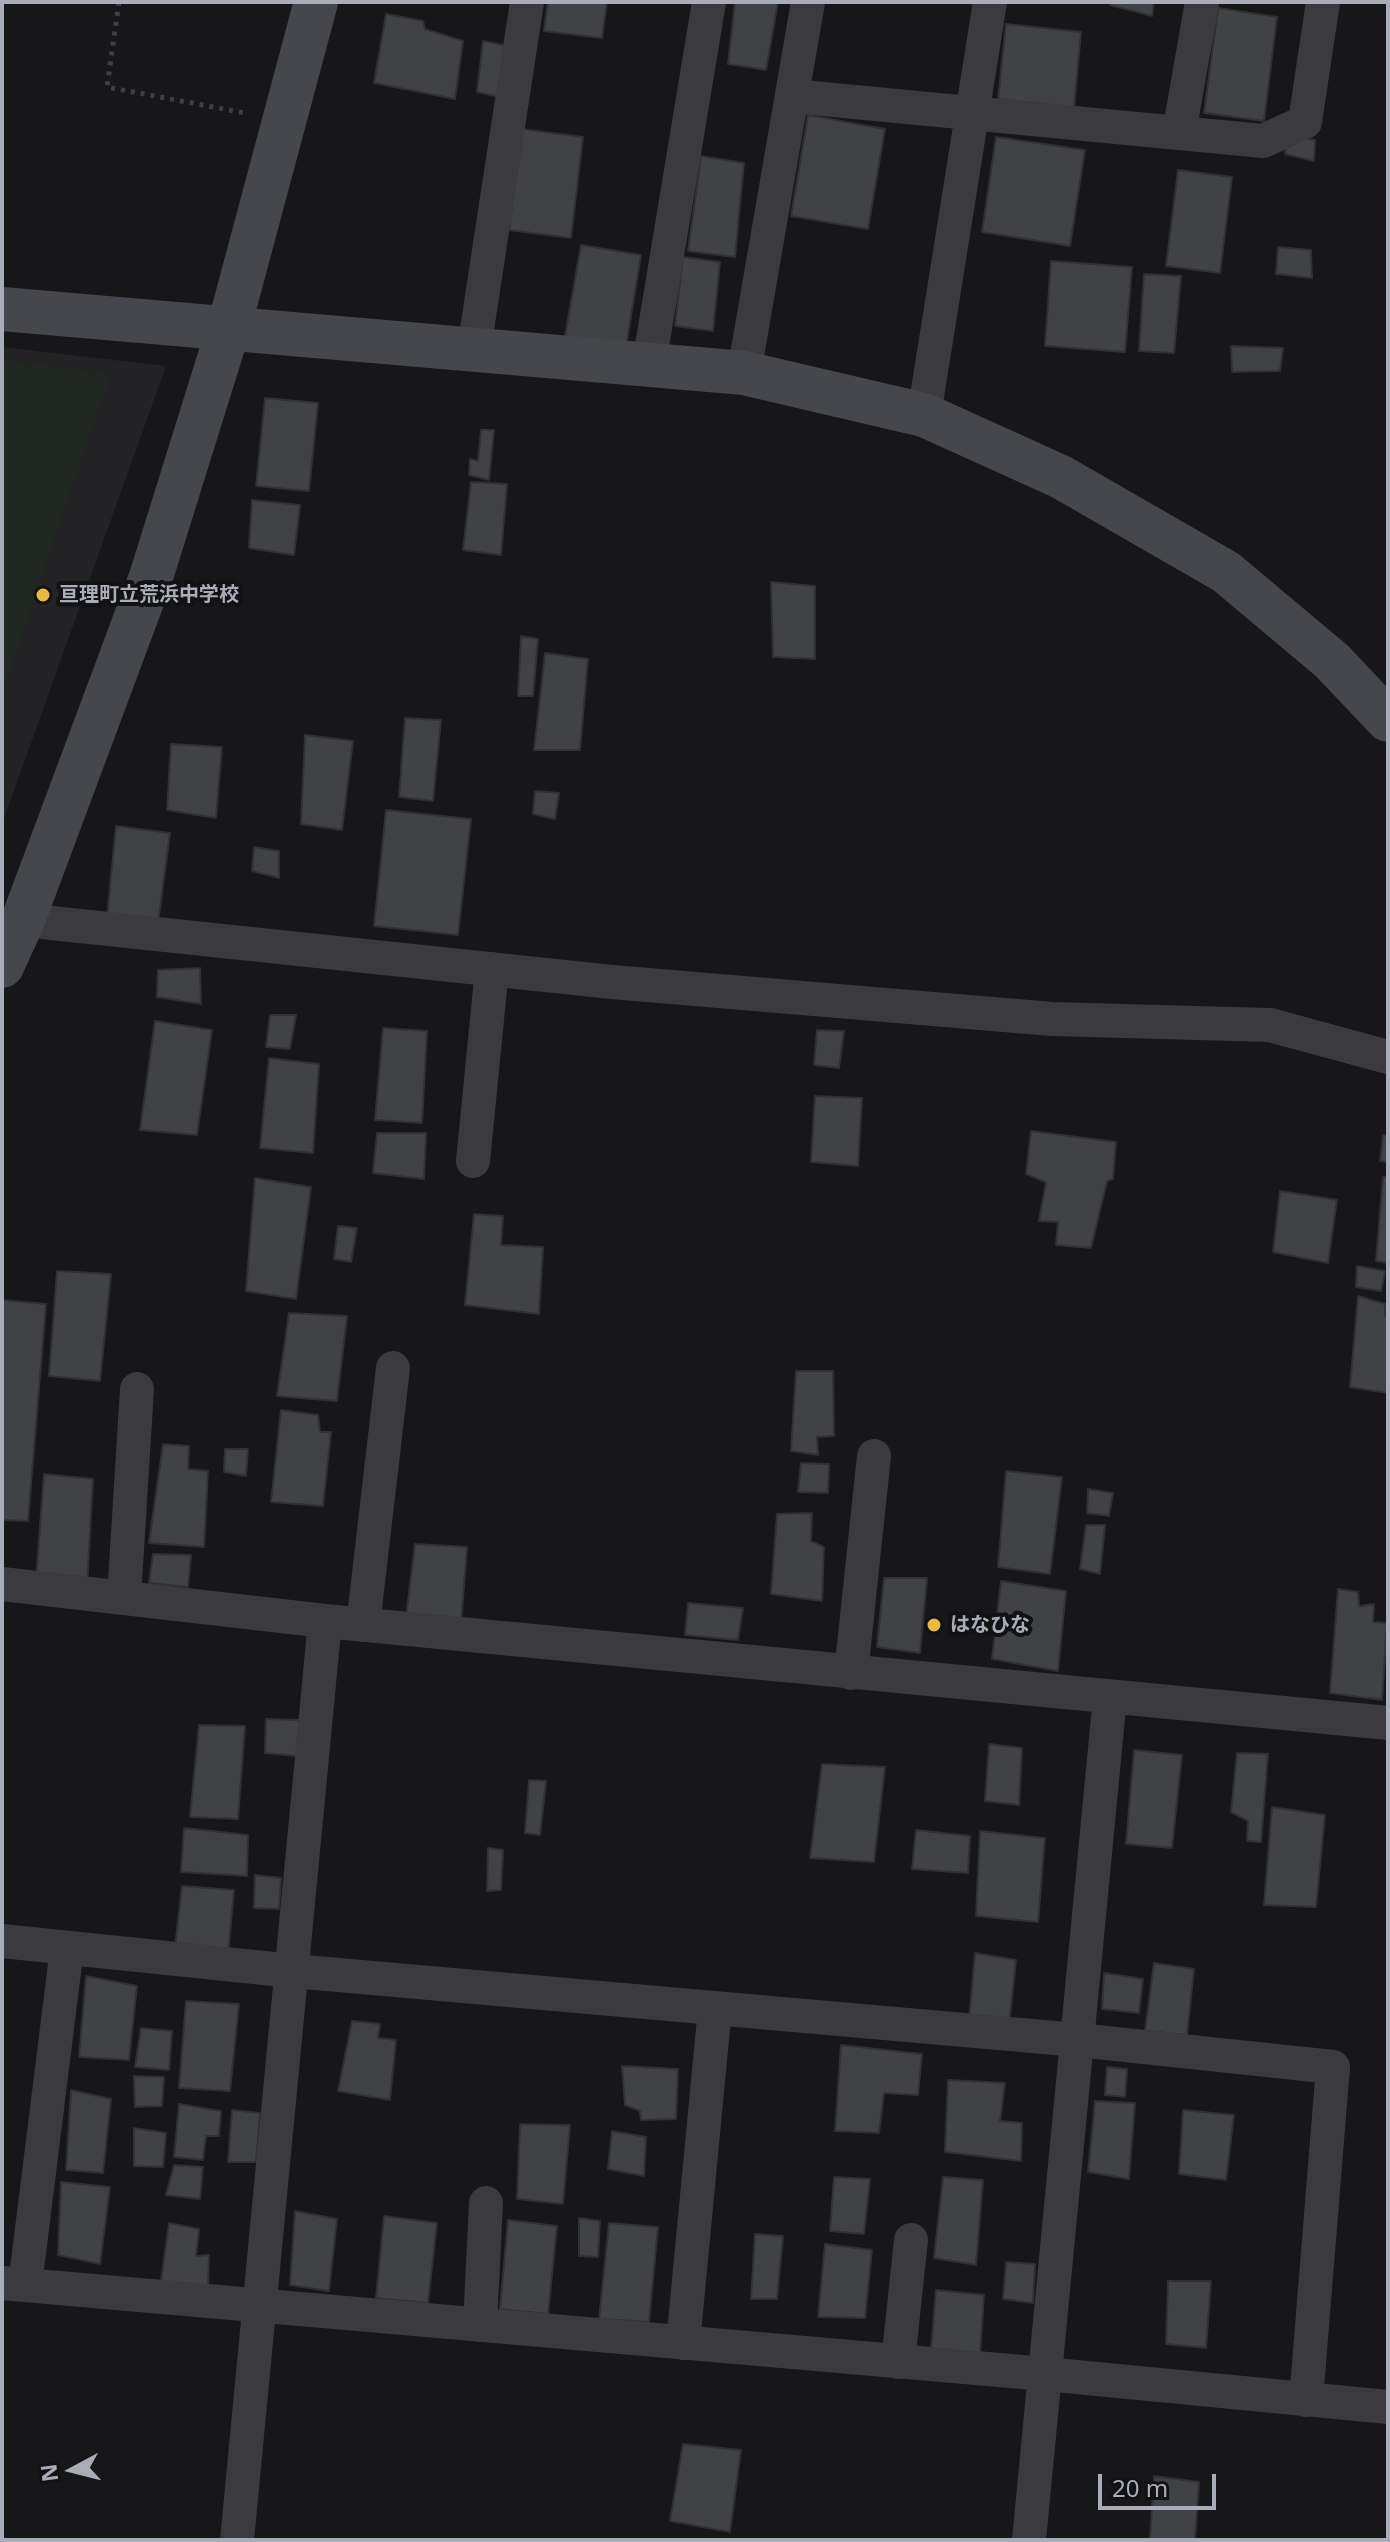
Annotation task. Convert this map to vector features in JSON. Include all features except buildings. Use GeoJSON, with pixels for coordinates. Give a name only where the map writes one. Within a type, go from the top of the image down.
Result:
{"type":"FeatureCollection","features":[{"type":"Feature","properties":{"kind":"street"},"geometry":{"type":"LineString","coordinates":[[2,966],[23,920],[151,577],[229,327],[316,2]]}},
{"type":"Feature","properties":{"kind":"street"},"geometry":{"type":"LineString","coordinates":[[474,349],[527,2]]}},
{"type":"Feature","properties":{"kind":"street"},"geometry":{"type":"LineString","coordinates":[[649,364],[709,2]]}},
{"type":"Feature","properties":{"kind":"street"},"geometry":{"type":"LineString","coordinates":[[744,373],[808,2]]}},
{"type":"Feature","properties":{"kind":"street"},"geometry":{"type":"LineString","coordinates":[[924,415],[990,2]]}},
{"type":"Feature","properties":{"kind":"street"},"geometry":{"type":"LineString","coordinates":[[1179,133],[1202,2]]}},
{"type":"Feature","properties":{"kind":"street"},"geometry":{"type":"LineString","coordinates":[[792,96],[1263,141],[1305,122],[1323,2]]}},
{"type":"Feature","properties":{"kind":"street"},"geometry":{"type":"LineString","coordinates":[[2,309],[744,373],[924,415],[1061,477],[1226,572],[1332,661],[1388,720]]}},
{"type":"Feature","properties":{"kind":"street"},"geometry":{"type":"LineString","coordinates":[[23,920],[627,984],[1052,1019],[1270,1025],[1388,1057]]}},
{"type":"Feature","properties":{"kind":"street"},"geometry":{"type":"LineString","coordinates":[[473,1161],[492,969]]}},
{"type":"Feature","properties":{"kind":"street"},"geometry":{"type":"LineString","coordinates":[[363,1625],[393,1368]]}},
{"type":"Feature","properties":{"kind":"street"},"geometry":{"type":"LineString","coordinates":[[124,1598],[137,1389]]}},
{"type":"Feature","properties":{"kind":"street"},"geometry":{"type":"LineString","coordinates":[[851,1673],[874,1456]]}},
{"type":"Feature","properties":{"kind":"street"},"geometry":{"type":"LineString","coordinates":[[2,1584],[363,1625],[1388,1723]]}},
{"type":"Feature","properties":{"kind":"street"},"geometry":{"type":"LineString","coordinates":[[237,2540],[325,1621]]}},
{"type":"Feature","properties":{"kind":"street"},"geometry":{"type":"LineString","coordinates":[[1029,2540],[1110,1697]]}},
{"type":"Feature","properties":{"kind":"street"},"geometry":{"type":"LineString","coordinates":[[2,1941],[293,1971],[1078,2040],[1333,2067],[1306,2400]]}},
{"type":"Feature","properties":{"kind":"street"},"geometry":{"type":"LineString","coordinates":[[67,1948],[14,2284],[1388,2407]]}},
{"type":"Feature","properties":{"kind":"street"},"geometry":{"type":"LineString","coordinates":[[683,2343],[715,2008]]}},
{"type":"Feature","properties":{"kind":"street"},"geometry":{"type":"LineString","coordinates":[[480,2325],[486,2203]]}},
{"type":"Feature","properties":{"kind":"street"},"geometry":{"type":"LineString","coordinates":[[898,2362],[911,2240]]}},
{"type":"Feature","properties":{"kind":"path"},"geometry":{"type":"LineString","coordinates":[[119,2],[107,87],[284,120]]}},
{"type":"Feature","properties":{"kind":"shaded area","name":"亘理町立荒浜中学校"},"geometry":{"type":"Polygon","coordinates":[[[2,347],[166,366],[2,824],[2,347]]]}},
{"type":"Feature","properties":{"kind":"shaded area"},"geometry":{"type":"Polygon","coordinates":[[[2,360],[111,374],[2,692],[2,360]]]}},
{"type":"Feature","properties":{"kind":"place","name":"亘理町立荒浜中学校"},"geometry":{"type":"Point","coordinates":[43,595]}},
{"type":"Feature","properties":{"kind":"place","name":"はなひな"},"geometry":{"type":"Point","coordinates":[934,1625]}}]}
